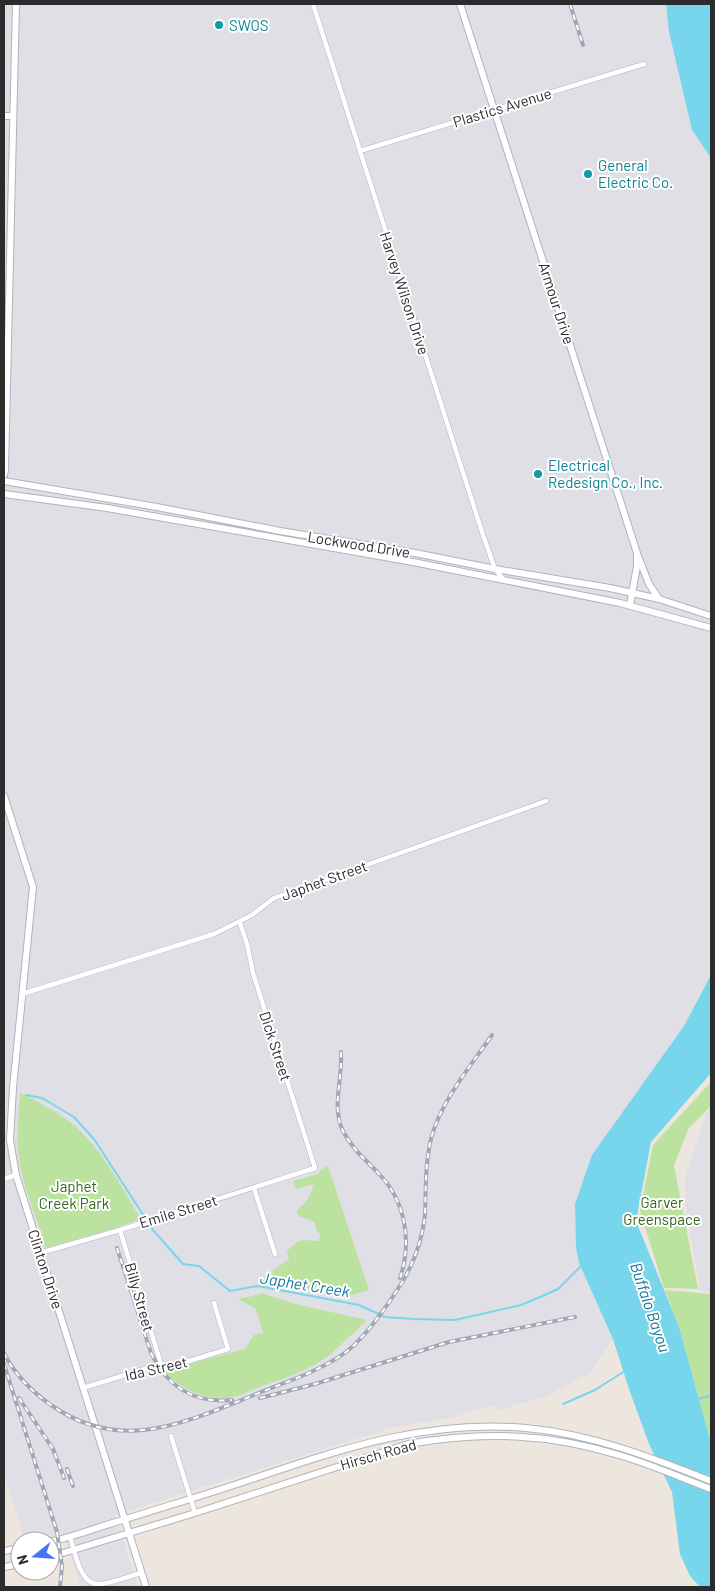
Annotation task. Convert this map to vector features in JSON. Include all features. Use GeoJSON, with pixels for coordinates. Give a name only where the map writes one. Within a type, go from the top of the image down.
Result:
{"type":"FeatureCollection","features":[{"type":"Feature","properties":{"kind":"main road"},"geometry":{"type":"LineString","coordinates":[[4,474],[6,470],[7,261],[16,4]]}},
{"type":"Feature","properties":{"kind":"main road","name":"Armour Drive"},"geometry":{"type":"LineString","coordinates":[[460,4],[637,553],[637,566],[630,605]]}},
{"type":"Feature","properties":{"kind":"main road"},"geometry":{"type":"LineString","coordinates":[[4,116],[13,116]]}},
{"type":"Feature","properties":{"kind":"main road","name":"Lockwood Drive"},"geometry":{"type":"LineString","coordinates":[[4,481],[415,553],[495,570],[610,588],[659,599],[709,615]]}},
{"type":"Feature","properties":{"kind":"main road","name":"Lockwood Drive"},"geometry":{"type":"LineString","coordinates":[[4,494],[156,516],[413,562],[630,605],[711,628]]}},
{"type":"Feature","properties":{"kind":"main road"},"geometry":{"type":"LineString","coordinates":[[85,505],[86,494]]}},
{"type":"Feature","properties":{"kind":"main road"},"geometry":{"type":"LineString","coordinates":[[129,512],[130,502]]}},
{"type":"Feature","properties":{"kind":"main road"},"geometry":{"type":"LineString","coordinates":[[156,516],[157,507]]}},
{"type":"Feature","properties":{"kind":"main road"},"geometry":{"type":"LineString","coordinates":[[347,550],[348,542]]}},
{"type":"Feature","properties":{"kind":"main road"},"geometry":{"type":"LineString","coordinates":[[413,562],[415,553]]}},
{"type":"Feature","properties":{"kind":"main road"},"geometry":{"type":"LineString","coordinates":[[637,553],[649,584],[659,599]]}},
{"type":"Feature","properties":{"kind":"main road","name":"Clinton Drive"},"geometry":{"type":"LineString","coordinates":[[4,796],[33,887],[13,1088],[10,1140],[16,1175],[146,1587]]}},
{"type":"Feature","properties":{"kind":"main road","name":"Hirsch Road"},"geometry":{"type":"LineString","coordinates":[[60,1540],[191,1500],[331,1452],[405,1434],[467,1428],[534,1429],[590,1438],[632,1450],[711,1481]]}},
{"type":"Feature","properties":{"kind":"main road","name":"Hirsch Road"},"geometry":{"type":"LineString","coordinates":[[60,1554],[408,1444],[444,1438],[485,1435],[533,1437],[587,1446],[623,1456],[711,1489]]}},
{"type":"Feature","properties":{"kind":"street","name":"Harvey Wilson Drive"},"geometry":{"type":"LineString","coordinates":[[313,4],[495,570],[504,580]]}},
{"type":"Feature","properties":{"kind":"street","name":"Plastics Avenue"},"geometry":{"type":"LineString","coordinates":[[360,151],[644,64]]}},
{"type":"Feature","properties":{"kind":"street","name":"Japhet Street"},"geometry":{"type":"LineString","coordinates":[[22,994],[214,934],[240,923],[262,909],[274,898],[546,801]]}},
{"type":"Feature","properties":{"kind":"street","name":"Dick Street"},"geometry":{"type":"LineString","coordinates":[[240,923],[253,973],[315,1168]]}},
{"type":"Feature","properties":{"kind":"street","name":"Emile Street"},"geometry":{"type":"LineString","coordinates":[[40,1253],[315,1168]]}},
{"type":"Feature","properties":{"kind":"street"},"geometry":{"type":"LineString","coordinates":[[4,1179],[16,1175]]}},
{"type":"Feature","properties":{"kind":"street"},"geometry":{"type":"LineString","coordinates":[[254,1188],[275,1254]]}},
{"type":"Feature","properties":{"kind":"street","name":"Billy Street"},"geometry":{"type":"LineString","coordinates":[[122,1229],[161,1364]]}},
{"type":"Feature","properties":{"kind":"street","name":"Ida Street"},"geometry":{"type":"LineString","coordinates":[[83,1388],[161,1364],[173,1366],[228,1349],[214,1303]]}},
{"type":"Feature","properties":{"kind":"street"},"geometry":{"type":"LineString","coordinates":[[171,1436],[195,1512]]}},
{"type":"Feature","properties":{"kind":"street"},"geometry":{"type":"LineString","coordinates":[[70,1537],[81,1570],[94,1584],[141,1573]]}},
{"type":"Feature","properties":{"kind":"shaded area"},"geometry":{"type":"Polygon","coordinates":[[[4,4],[666,4],[669,32],[692,130],[711,158],[711,977],[684,1026],[575,1204],[576,1248],[579,1263],[613,1339],[590,1373],[547,1396],[496,1411],[494,1405],[450,1418],[394,1427],[115,1515],[138,1587],[81,1587],[63,1533],[60,1534],[60,1531],[22,1531],[4,1476],[4,4]]]}},
{"type":"Feature","properties":{"kind":"shaded area"},"geometry":{"type":"Polygon","coordinates":[[[711,1108],[711,1292],[700,1291],[685,1202],[685,1176],[705,1115],[711,1108]]]}},
{"type":"Feature","properties":{"kind":"green space","name":"Garver Greenspace"},"geometry":{"type":"Polygon","coordinates":[[[711,1082],[711,1106],[689,1128],[674,1165],[698,1289],[664,1288],[640,1211],[653,1145],[711,1082]]]}},
{"type":"Feature","properties":{"kind":"green space","name":"Japhet Creek Park"},"geometry":{"type":"Polygon","coordinates":[[[20,1093],[58,1114],[81,1131],[109,1167],[141,1219],[46,1248],[20,1163],[17,1137],[20,1093]]]}},
{"type":"Feature","properties":{"kind":"green space"},"geometry":{"type":"Polygon","coordinates":[[[328,1166],[369,1290],[348,1296],[305,1289],[263,1278],[289,1259],[287,1251],[295,1244],[304,1240],[318,1241],[320,1238],[315,1222],[299,1216],[297,1213],[297,1210],[308,1198],[313,1184],[296,1189],[293,1181],[318,1174],[320,1170],[328,1166]]]}},
{"type":"Feature","properties":{"kind":"green space"},"geometry":{"type":"Polygon","coordinates":[[[665,1290],[711,1294],[711,1443],[679,1327],[665,1290]]]}},
{"type":"Feature","properties":{"kind":"green space"},"geometry":{"type":"Polygon","coordinates":[[[262,1293],[295,1304],[367,1320],[331,1354],[316,1364],[291,1376],[237,1396],[213,1398],[195,1393],[163,1371],[245,1349],[254,1335],[263,1333],[256,1309],[238,1299],[262,1293]]]}},
{"type":"Feature","properties":{"kind":"water"},"geometry":{"type":"Polygon","coordinates":[[[666,4],[711,4],[711,158],[692,130],[669,32],[666,4]]]}},
{"type":"Feature","properties":{"kind":"water","name":"Buffalo Bayou"},"geometry":{"type":"Polygon","coordinates":[[[711,975],[711,1073],[651,1142],[636,1221],[679,1327],[711,1443],[711,1587],[700,1587],[690,1576],[680,1554],[672,1492],[649,1444],[613,1339],[579,1263],[576,1248],[575,1204],[592,1155],[684,1026],[711,975]]]}},
{"type":"Feature","properties":{"kind":"waterway","name":"Japhet Creek"},"geometry":{"type":"LineString","coordinates":[[26,1095],[42,1098],[74,1117],[94,1139],[153,1230],[183,1264],[199,1266],[230,1291],[258,1286],[359,1305],[385,1317],[455,1320],[521,1305],[538,1298],[558,1289],[581,1266]]}},
{"type":"Feature","properties":{"kind":"waterway"},"geometry":{"type":"LineString","coordinates":[[563,1404],[595,1390],[625,1371]]}},
{"type":"Feature","properties":{"kind":"waterway"},"geometry":{"type":"LineString","coordinates":[[696,1399],[711,1396]]}},
{"type":"Feature","properties":{"kind":"railway"},"geometry":{"type":"LineString","coordinates":[[570,4],[583,45]]}},
{"type":"Feature","properties":{"kind":"railway"},"geometry":{"type":"LineString","coordinates":[[4,1353],[24,1382],[51,1405],[77,1420],[102,1428],[128,1431],[152,1429],[203,1415],[302,1376],[336,1359],[354,1346],[377,1319],[407,1274],[422,1232],[431,1139],[449,1098],[492,1035]]}},
{"type":"Feature","properties":{"kind":"railway"},"geometry":{"type":"LineString","coordinates":[[341,1052],[338,1102],[340,1122],[351,1144],[389,1186],[401,1210],[406,1237],[406,1251],[400,1278]]}},
{"type":"Feature","properties":{"kind":"railway"},"geometry":{"type":"LineString","coordinates":[[117,1248],[151,1353],[165,1375],[183,1390],[194,1396],[206,1399],[232,1400]]}},
{"type":"Feature","properties":{"kind":"railway"},"geometry":{"type":"LineString","coordinates":[[260,1398],[315,1384],[449,1342],[575,1317]]}},
{"type":"Feature","properties":{"kind":"railway"},"geometry":{"type":"LineString","coordinates":[[4,1364],[57,1532],[62,1566],[60,1587]]}},
{"type":"Feature","properties":{"kind":"railway"},"geometry":{"type":"LineString","coordinates":[[19,1398],[53,1449],[64,1478]]}},
{"type":"Feature","properties":{"kind":"railway"},"geometry":{"type":"LineString","coordinates":[[67,1469],[73,1486]]}},
{"type":"Feature","properties":{"kind":"place","name":"SWOS"},"geometry":{"type":"Point","coordinates":[219,25]}},
{"type":"Feature","properties":{"kind":"place","name":"General Electric Co."},"geometry":{"type":"Point","coordinates":[588,174]}},
{"type":"Feature","properties":{"kind":"place","name":"Electrical Redesign Co., Inc."},"geometry":{"type":"Point","coordinates":[538,474]}}]}
